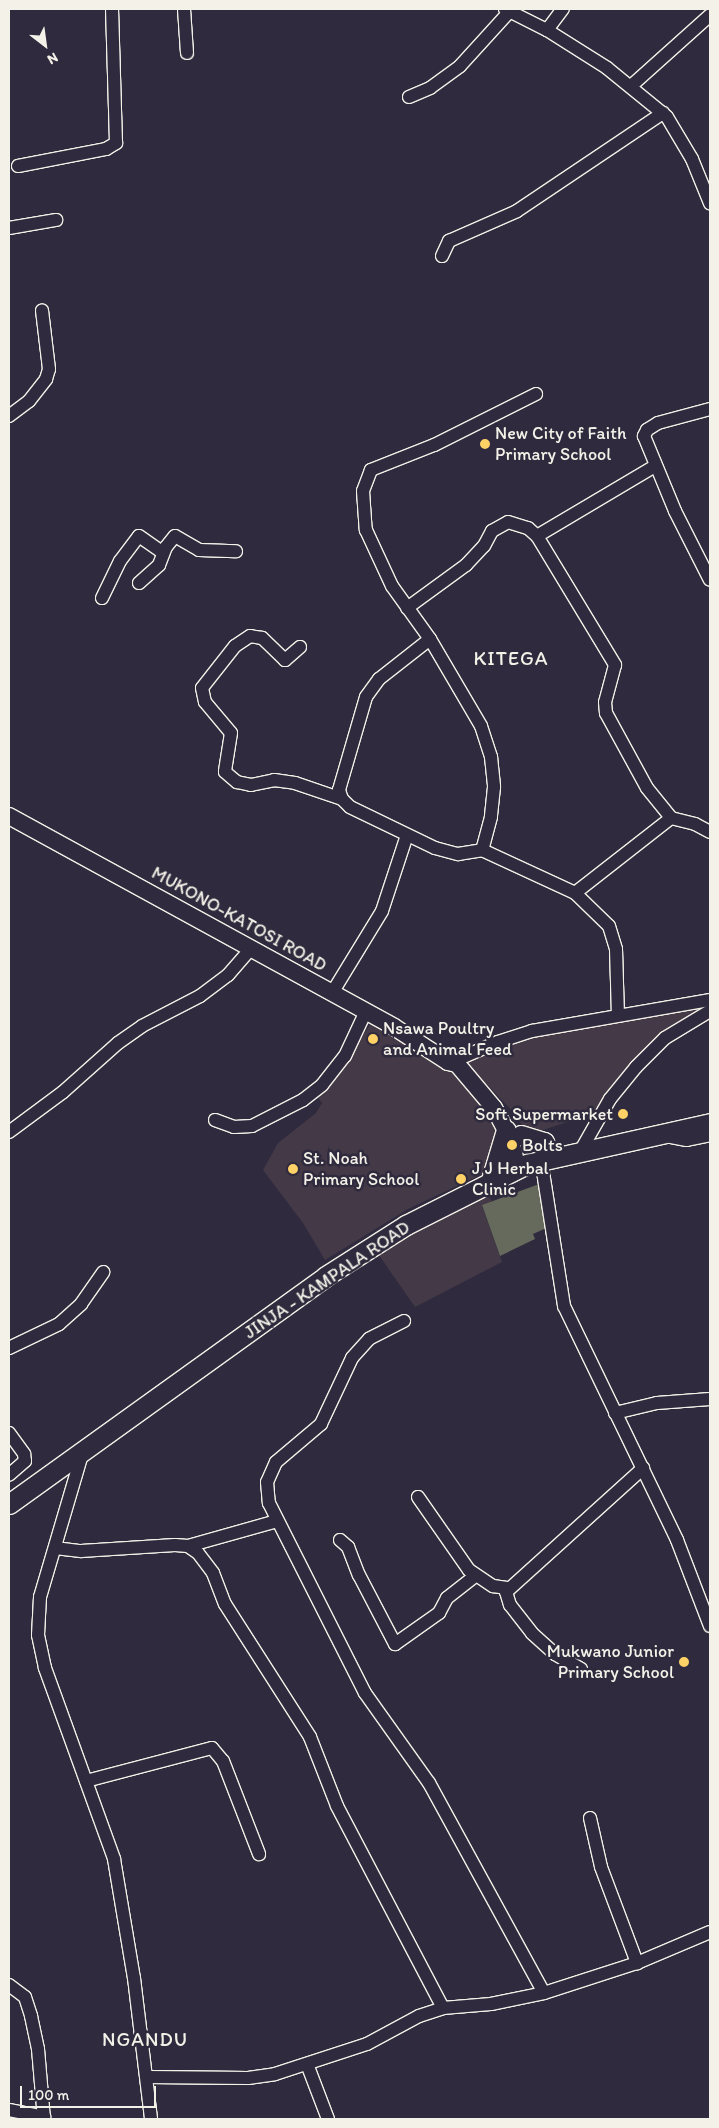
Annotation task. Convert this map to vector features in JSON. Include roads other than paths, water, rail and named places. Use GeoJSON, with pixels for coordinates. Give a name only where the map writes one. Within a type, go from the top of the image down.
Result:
{"type":"FeatureCollection","features":[{"type":"Feature","properties":{"kind":"highway","name":"JINJA - KAMPALA ROAD"},"geometry":{"type":"LineString","coordinates":[[9,1504],[360,1253],[490,1180],[534,1162],[581,1150],[710,1123]]}},
{"type":"Feature","properties":{"kind":"highway"},"geometry":{"type":"LineString","coordinates":[[490,1180],[513,1133],[544,1142],[534,1162]]}},
{"type":"Feature","properties":{"kind":"main road","name":"MUKONO-KATOSI ROAD"},"geometry":{"type":"LineString","coordinates":[[9,816],[455,1061],[490,1087],[513,1133],[534,1162]]}},
{"type":"Feature","properties":{"kind":"street"},"geometry":{"type":"LineString","coordinates":[[18,166],[106,149],[116,143],[112,9]]}},
{"type":"Feature","properties":{"kind":"street"},"geometry":{"type":"LineString","coordinates":[[184,9],[187,53]]}},
{"type":"Feature","properties":{"kind":"street"},"geometry":{"type":"LineString","coordinates":[[547,30],[563,9]]}},
{"type":"Feature","properties":{"kind":"street"},"geometry":{"type":"LineString","coordinates":[[409,97],[430,88],[460,66],[507,10],[547,30],[631,86],[663,113],[692,159],[710,203]]}},
{"type":"Feature","properties":{"kind":"street"},"geometry":{"type":"LineString","coordinates":[[631,86],[710,15]]}},
{"type":"Feature","properties":{"kind":"street"},"geometry":{"type":"LineString","coordinates":[[442,256],[449,241],[517,211],[663,113]]}},
{"type":"Feature","properties":{"kind":"street"},"geometry":{"type":"LineString","coordinates":[[9,228],[56,220]]}},
{"type":"Feature","properties":{"kind":"street"},"geometry":{"type":"LineString","coordinates":[[9,416],[29,401],[46,379],[49,369],[42,310]]}},
{"type":"Feature","properties":{"kind":"street"},"geometry":{"type":"LineString","coordinates":[[482,850],[493,794],[491,757],[481,726],[430,639],[407,608],[377,560],[366,530],[363,504],[366,478],[371,470],[385,462],[418,452],[536,394]]}},
{"type":"Feature","properties":{"kind":"street"},"geometry":{"type":"LineString","coordinates":[[710,409],[658,423],[647,430],[644,436],[655,466],[710,580]]}},
{"type":"Feature","properties":{"kind":"street"},"geometry":{"type":"LineString","coordinates":[[537,536],[572,512],[655,466]]}},
{"type":"Feature","properties":{"kind":"street"},"geometry":{"type":"LineString","coordinates":[[407,608],[466,565],[484,546],[492,531],[508,522],[528,528],[537,536],[615,665],[605,702],[606,713],[647,788],[671,818],[696,824],[710,832]]}},
{"type":"Feature","properties":{"kind":"street"},"geometry":{"type":"LineString","coordinates":[[102,598],[120,561],[139,536],[163,553]]}},
{"type":"Feature","properties":{"kind":"street"},"geometry":{"type":"LineString","coordinates":[[139,583],[153,571],[175,536],[199,550],[236,551]]}},
{"type":"Feature","properties":{"kind":"street"},"geometry":{"type":"LineString","coordinates":[[300,647],[285,660],[262,638],[250,636],[235,646],[202,688],[204,702],[231,733],[225,772],[237,782],[251,785],[274,780],[295,783],[342,799],[350,807],[407,835],[458,854],[482,850],[575,893],[604,921],[614,938],[618,1015]]}},
{"type":"Feature","properties":{"kind":"street"},"geometry":{"type":"LineString","coordinates":[[342,799],[340,779],[366,697],[379,679],[430,639]]}},
{"type":"Feature","properties":{"kind":"street"},"geometry":{"type":"LineString","coordinates":[[575,893],[671,818]]}},
{"type":"Feature","properties":{"kind":"street"},"geometry":{"type":"LineString","coordinates":[[332,993],[382,911],[407,835]]}},
{"type":"Feature","properties":{"kind":"street"},"geometry":{"type":"LineString","coordinates":[[9,1132],[63,1092],[118,1042],[142,1026],[200,996],[228,975],[250,950]]}},
{"type":"Feature","properties":{"kind":"street"},"geometry":{"type":"LineString","coordinates":[[455,1061],[532,1031],[710,1000]]}},
{"type":"Feature","properties":{"kind":"street"},"geometry":{"type":"LineString","coordinates":[[214,1120],[234,1126],[252,1126],[303,1100],[322,1085],[345,1056],[366,1011]]}},
{"type":"Feature","properties":{"kind":"street"},"geometry":{"type":"LineString","coordinates":[[581,1150],[610,1099],[636,1067],[665,1038],[710,1011]]}},
{"type":"Feature","properties":{"kind":"street"},"geometry":{"type":"LineString","coordinates":[[654,1134],[687,1140],[710,1135]]}},
{"type":"Feature","properties":{"kind":"street"},"geometry":{"type":"LineString","coordinates":[[534,1162],[564,1306],[677,1540],[710,1626]]}},
{"type":"Feature","properties":{"kind":"street"},"geometry":{"type":"LineString","coordinates":[[9,1348],[59,1324],[81,1304],[103,1272]]}},
{"type":"Feature","properties":{"kind":"street"},"geometry":{"type":"LineString","coordinates":[[404,1320],[368,1339],[352,1358],[321,1424],[276,1462],[267,1482],[269,1503],[365,1693],[429,1782],[544,1993]]}},
{"type":"Feature","properties":{"kind":"street"},"geometry":{"type":"LineString","coordinates":[[615,1413],[656,1402],[710,1399]]}},
{"type":"Feature","properties":{"kind":"street"},"geometry":{"type":"LineString","coordinates":[[9,1433],[24,1454],[25,1461],[9,1475]]}},
{"type":"Feature","properties":{"kind":"street"},"geometry":{"type":"LineString","coordinates":[[83,1451],[40,1596],[38,1635],[45,1668],[107,1837],[119,1881],[148,2077],[151,2119]]}},
{"type":"Feature","properties":{"kind":"street"},"geometry":{"type":"LineString","coordinates":[[581,1669],[555,1654],[532,1632],[510,1606],[506,1596],[507,1588],[577,1530],[643,1468]]}},
{"type":"Feature","properties":{"kind":"street"},"geometry":{"type":"LineString","coordinates":[[418,1497],[437,1529],[475,1576],[493,1586],[507,1588]]}},
{"type":"Feature","properties":{"kind":"street"},"geometry":{"type":"LineString","coordinates":[[55,1548],[81,1551],[188,1546],[277,1521]]}},
{"type":"Feature","properties":{"kind":"street"},"geometry":{"type":"LineString","coordinates":[[340,1540],[348,1546],[359,1575],[396,1644],[439,1613],[447,1598],[475,1576]]}},
{"type":"Feature","properties":{"kind":"street"},"geometry":{"type":"LineString","coordinates":[[188,1546],[213,1573],[225,1604],[310,1737],[337,1806],[443,2008]]}},
{"type":"Feature","properties":{"kind":"street"},"geometry":{"type":"LineString","coordinates":[[86,1782],[212,1748],[223,1761],[259,1854]]}},
{"type":"Feature","properties":{"kind":"street"},"geometry":{"type":"LineString","coordinates":[[590,1818],[600,1867],[637,1964]]}},
{"type":"Feature","properties":{"kind":"street"},"geometry":{"type":"LineString","coordinates":[[148,2077],[248,2078],[307,2064],[367,2044],[419,2016],[443,2008],[491,2004],[544,1993],[637,1964],[710,1932]]}},
{"type":"Feature","properties":{"kind":"street"},"geometry":{"type":"LineString","coordinates":[[9,1985],[24,1998],[31,2016],[44,2118],[9,2110]]}},
{"type":"Feature","properties":{"kind":"street"},"geometry":{"type":"LineString","coordinates":[[307,2064],[328,2119]]}},
{"type":"Feature","properties":{"kind":"place","name":"New City of Faith Primary School"},"geometry":{"type":"Point","coordinates":[485,444]}},
{"type":"Feature","properties":{"kind":"place","name":"Nsawa Poultry and Animal Feed"},"geometry":{"type":"Point","coordinates":[373,1039]}},
{"type":"Feature","properties":{"kind":"place","name":"Soft Supermarket"},"geometry":{"type":"Point","coordinates":[623,1114]}},
{"type":"Feature","properties":{"kind":"place","name":"Bolts"},"geometry":{"type":"Point","coordinates":[512,1145]}},
{"type":"Feature","properties":{"kind":"place","name":"St. Noah Primary School"},"geometry":{"type":"Point","coordinates":[293,1169]}},
{"type":"Feature","properties":{"kind":"place","name":"J J Herbal Clinic"},"geometry":{"type":"Point","coordinates":[461,1179]}},
{"type":"Feature","properties":{"kind":"place","name":"Mukwano Junior Primary School"},"geometry":{"type":"Point","coordinates":[684,1662]}},
{"type":"Feature","properties":{"kind":"district","name":"KITEGA"},"geometry":{"type":"Point","coordinates":[511,658]}},
{"type":"Feature","properties":{"kind":"district","name":"NGANDU"},"geometry":{"type":"Point","coordinates":[145,2039]}}]}
